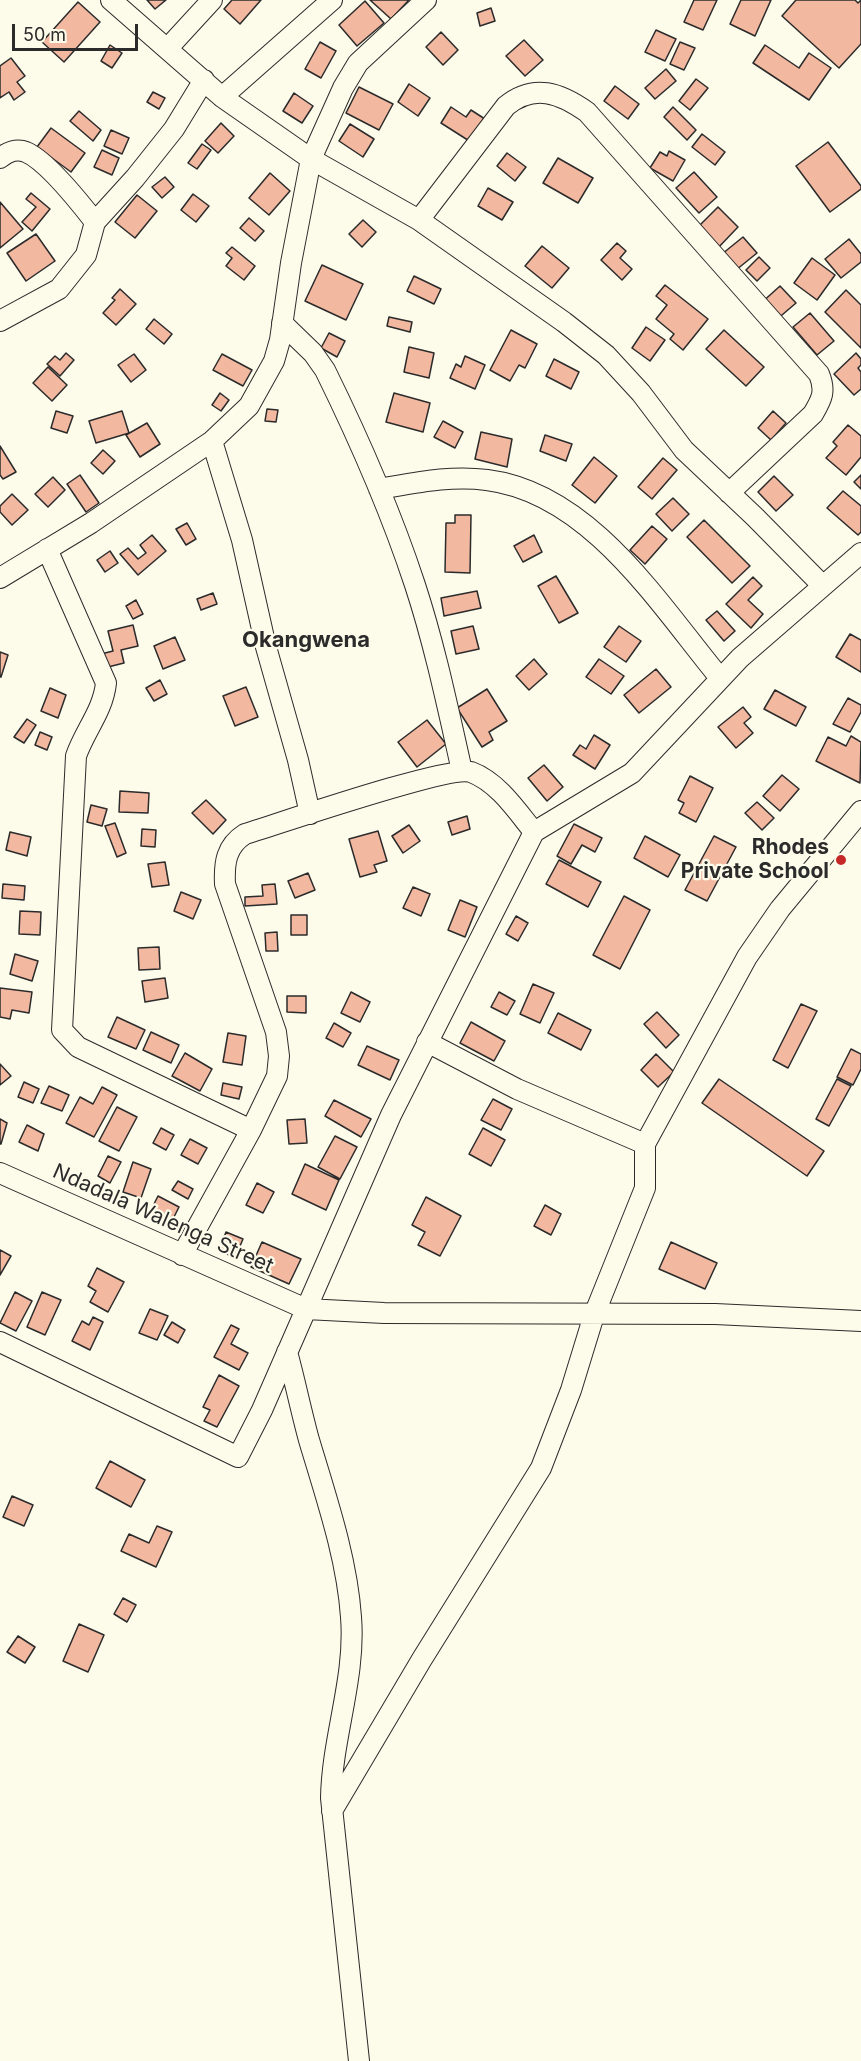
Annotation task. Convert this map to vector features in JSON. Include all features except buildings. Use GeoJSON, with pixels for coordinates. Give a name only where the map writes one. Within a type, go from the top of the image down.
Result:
{"type":"FeatureCollection","features":[{"type":"Feature","properties":{"kind":"street"},"geometry":{"type":"LineString","coordinates":[[111,0],[222,97],[311,159],[419,220],[564,322],[606,355],[641,393],[684,450],[822,585]]}},
{"type":"Feature","properties":{"kind":"street"},"geometry":{"type":"LineString","coordinates":[[167,49],[212,0]]}},
{"type":"Feature","properties":{"kind":"street"},"geometry":{"type":"LineString","coordinates":[[222,97],[332,0]]}},
{"type":"Feature","properties":{"kind":"street"},"geometry":{"type":"LineString","coordinates":[[0,578],[212,441],[249,406],[274,361],[311,159],[344,87],[358,63],[426,0]]}},
{"type":"Feature","properties":{"kind":"street"},"geometry":{"type":"LineString","coordinates":[[0,321],[58,289],[86,255],[95,222],[174,129],[204,80]]}},
{"type":"Feature","properties":{"kind":"street"},"geometry":{"type":"LineString","coordinates":[[419,220],[506,106],[519,96],[540,92],[556,95],[587,112],[819,374],[824,387],[823,398],[813,414],[729,493]]}},
{"type":"Feature","properties":{"kind":"street"},"geometry":{"type":"LineString","coordinates":[[0,158],[8,152],[16,151],[31,155],[72,192],[95,222]]}},
{"type":"Feature","properties":{"kind":"street"},"geometry":{"type":"LineString","coordinates":[[282,323],[313,353],[325,370],[379,489],[415,584],[434,647],[462,771]]}},
{"type":"Feature","properties":{"kind":"street"},"geometry":{"type":"LineString","coordinates":[[212,441],[242,540],[266,647],[298,760],[310,814]]}},
{"type":"Feature","properties":{"kind":"street"},"geometry":{"type":"LineString","coordinates":[[379,489],[442,478],[466,478],[488,480],[520,488],[552,501],[597,533],[720,678]]}},
{"type":"Feature","properties":{"kind":"street"},"geometry":{"type":"LineString","coordinates":[[48,549],[106,683],[104,701],[82,738],[76,756],[62,1030],[78,1047],[251,1130]]}},
{"type":"Feature","properties":{"kind":"street"},"geometry":{"type":"LineString","coordinates":[[0,1342],[238,1456],[287,1352],[391,1115],[534,832],[632,773],[720,678],[822,585],[861,553]]}},
{"type":"Feature","properties":{"kind":"street"},"geometry":{"type":"LineString","coordinates":[[182,1255],[251,1130],[277,1076],[279,1045],[225,884],[224,866],[236,840],[245,834],[310,814],[462,771],[486,780],[511,803],[534,832]]}},
{"type":"Feature","properties":{"kind":"street"},"geometry":{"type":"LineString","coordinates":[[332,1811],[422,1659],[541,1468],[565,1408],[594,1315],[645,1188],[645,1144],[747,957],[780,909],[861,811]]}},
{"type":"Feature","properties":{"kind":"street"},"geometry":{"type":"LineString","coordinates":[[427,1042],[517,1089],[645,1144]]}},
{"type":"Feature","properties":{"kind":"street","name":"Ndadala Walenga Street"},"geometry":{"type":"LineString","coordinates":[[0,1173],[306,1309]]}},
{"type":"Feature","properties":{"kind":"street"},"geometry":{"type":"LineString","coordinates":[[306,1309],[384,1313],[715,1314],[861,1321]]}},
{"type":"Feature","properties":{"kind":"street"},"geometry":{"type":"LineString","coordinates":[[287,1352],[309,1440],[321,1473],[351,1616],[352,1658],[332,1770],[332,1811],[359,2061]]}},
{"type":"Feature","properties":{"kind":"place","name":"Rhodes Private School"},"geometry":{"type":"Point","coordinates":[841,860]}},
{"type":"Feature","properties":{"kind":"district","name":"Okangwena"},"geometry":{"type":"Point","coordinates":[306,640]}}]}
